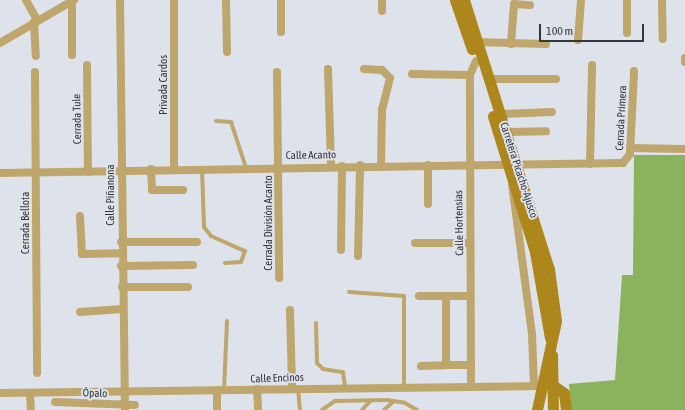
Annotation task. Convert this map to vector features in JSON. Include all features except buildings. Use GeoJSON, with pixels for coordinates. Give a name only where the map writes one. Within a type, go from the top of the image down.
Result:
{"type":"FeatureCollection","features":[{"type":"Feature","properties":{"kind":"main road","name":"Carretera Picacho-Ajusco"},"geometry":{"type":"LineString","coordinates":[[455,0],[549,269],[556,321],[552,344],[554,386],[553,410]]}},
{"type":"Feature","properties":{"kind":"main road","name":"Carretera Picacho-Ajusco"},"geometry":{"type":"LineString","coordinates":[[464,0],[501,114],[513,169]]}},
{"type":"Feature","properties":{"kind":"main road"},"geometry":{"type":"LineString","coordinates":[[537,410],[537,386],[552,344]]}},
{"type":"Feature","properties":{"kind":"main road"},"geometry":{"type":"LineString","coordinates":[[554,386],[564,394],[566,410]]}},
{"type":"Feature","properties":{"kind":"street"},"geometry":{"type":"LineString","coordinates":[[26,0],[36,21],[36,56]]}},
{"type":"Feature","properties":{"kind":"street","name":"Calle Piñanona"},"geometry":{"type":"LineString","coordinates":[[120,0],[122,171],[121,266],[125,407]]}},
{"type":"Feature","properties":{"kind":"street","name":"Privada Cardos"},"geometry":{"type":"LineString","coordinates":[[174,0],[174,169]]}},
{"type":"Feature","properties":{"kind":"street"},"geometry":{"type":"LineString","coordinates":[[226,0],[227,52]]}},
{"type":"Feature","properties":{"kind":"street"},"geometry":{"type":"LineString","coordinates":[[280,0],[282,32]]}},
{"type":"Feature","properties":{"kind":"street"},"geometry":{"type":"LineString","coordinates":[[382,0],[382,11]]}},
{"type":"Feature","properties":{"kind":"street"},"geometry":{"type":"LineString","coordinates":[[578,40],[581,0]]}},
{"type":"Feature","properties":{"kind":"street"},"geometry":{"type":"LineString","coordinates":[[627,0],[627,33]]}},
{"type":"Feature","properties":{"kind":"street"},"geometry":{"type":"LineString","coordinates":[[662,0],[663,39]]}},
{"type":"Feature","properties":{"kind":"street"},"geometry":{"type":"LineString","coordinates":[[0,43],[73,1],[72,55]]}},
{"type":"Feature","properties":{"kind":"street"},"geometry":{"type":"LineString","coordinates":[[511,44],[514,4],[530,5]]}},
{"type":"Feature","properties":{"kind":"street"},"geometry":{"type":"LineString","coordinates":[[477,42],[546,44]]}},
{"type":"Feature","properties":{"kind":"street","name":"Calle Hortensias"},"geometry":{"type":"LineString","coordinates":[[471,387],[469,165],[470,75],[476,61]]}},
{"type":"Feature","properties":{"kind":"street"},"geometry":{"type":"LineString","coordinates":[[590,164],[592,65]]}},
{"type":"Feature","properties":{"kind":"street","name":"Cerrada Tule"},"geometry":{"type":"LineString","coordinates":[[86,66],[88,172]]}},
{"type":"Feature","properties":{"kind":"street"},"geometry":{"type":"LineString","coordinates":[[328,68],[331,166]]}},
{"type":"Feature","properties":{"kind":"street"},"geometry":{"type":"LineString","coordinates":[[364,69],[382,70],[390,78],[382,110],[381,165]]}},
{"type":"Feature","properties":{"kind":"street","name":"Cerrada Primera"},"geometry":{"type":"LineString","coordinates":[[623,163],[628,160],[630,148],[634,71]]}},
{"type":"Feature","properties":{"kind":"street","name":"Cerrada Bellota"},"geometry":{"type":"LineString","coordinates":[[35,72],[37,373]]}},
{"type":"Feature","properties":{"kind":"street","name":"Cerrada División Acanto"},"geometry":{"type":"LineString","coordinates":[[277,72],[279,278]]}},
{"type":"Feature","properties":{"kind":"street"},"geometry":{"type":"LineString","coordinates":[[412,74],[470,75]]}},
{"type":"Feature","properties":{"kind":"street"},"geometry":{"type":"LineString","coordinates":[[489,79],[556,80]]}},
{"type":"Feature","properties":{"kind":"street"},"geometry":{"type":"LineString","coordinates":[[501,114],[552,112]]}},
{"type":"Feature","properties":{"kind":"street"},"geometry":{"type":"LineString","coordinates":[[506,132],[546,131]]}},
{"type":"Feature","properties":{"kind":"street"},"geometry":{"type":"LineString","coordinates":[[630,148],[685,149]]}},
{"type":"Feature","properties":{"kind":"street","name":"Calle Acanto"},"geometry":{"type":"LineString","coordinates":[[0,173],[360,165],[469,165],[513,169],[623,163]]}},
{"type":"Feature","properties":{"kind":"street"},"geometry":{"type":"LineString","coordinates":[[358,256],[360,165]]}},
{"type":"Feature","properties":{"kind":"street"},"geometry":{"type":"LineString","coordinates":[[428,165],[428,204]]}},
{"type":"Feature","properties":{"kind":"street"},"geometry":{"type":"LineString","coordinates":[[341,250],[342,166]]}},
{"type":"Feature","properties":{"kind":"street"},"geometry":{"type":"LineString","coordinates":[[151,169],[152,190],[183,190]]}},
{"type":"Feature","properties":{"kind":"street"},"geometry":{"type":"LineString","coordinates":[[513,169],[511,196],[532,334],[537,386]]}},
{"type":"Feature","properties":{"kind":"street"},"geometry":{"type":"LineString","coordinates":[[80,216],[82,254],[122,253]]}},
{"type":"Feature","properties":{"kind":"street"},"geometry":{"type":"LineString","coordinates":[[122,242],[197,242]]}},
{"type":"Feature","properties":{"kind":"street"},"geometry":{"type":"LineString","coordinates":[[415,243],[470,243]]}},
{"type":"Feature","properties":{"kind":"street"},"geometry":{"type":"LineString","coordinates":[[121,266],[193,265]]}},
{"type":"Feature","properties":{"kind":"street"},"geometry":{"type":"LineString","coordinates":[[122,287],[188,287]]}},
{"type":"Feature","properties":{"kind":"street"},"geometry":{"type":"LineString","coordinates":[[419,296],[470,296]]}},
{"type":"Feature","properties":{"kind":"street"},"geometry":{"type":"LineString","coordinates":[[446,296],[446,365]]}},
{"type":"Feature","properties":{"kind":"street"},"geometry":{"type":"LineString","coordinates":[[80,312],[122,309]]}},
{"type":"Feature","properties":{"kind":"street"},"geometry":{"type":"LineString","coordinates":[[290,310],[296,388]]}},
{"type":"Feature","properties":{"kind":"street"},"geometry":{"type":"LineString","coordinates":[[421,366],[471,365]]}},
{"type":"Feature","properties":{"kind":"street","name":"Calle Encinos"},"geometry":{"type":"LineString","coordinates":[[0,393],[30,396],[125,393],[135,391],[219,392],[296,388],[554,386]]}},
{"type":"Feature","properties":{"kind":"street"},"geometry":{"type":"LineString","coordinates":[[257,389],[258,410]]}},
{"type":"Feature","properties":{"kind":"street"},"geometry":{"type":"LineString","coordinates":[[135,391],[135,408]]}},
{"type":"Feature","properties":{"kind":"street"},"geometry":{"type":"LineString","coordinates":[[217,410],[219,392]]}},
{"type":"Feature","properties":{"kind":"street"},"geometry":{"type":"LineString","coordinates":[[30,396],[30,410]]}},
{"type":"Feature","properties":{"kind":"street","name":"Ópalo"},"geometry":{"type":"LineString","coordinates":[[55,402],[135,408]]}},
{"type":"Feature","properties":{"kind":"lane"},"geometry":{"type":"LineString","coordinates":[[216,121],[231,122],[246,168]]}},
{"type":"Feature","properties":{"kind":"lane"},"geometry":{"type":"LineString","coordinates":[[202,169],[204,227],[211,236],[245,251],[241,262],[225,263]]}},
{"type":"Feature","properties":{"kind":"lane"},"geometry":{"type":"LineString","coordinates":[[349,292],[404,296],[404,387]]}},
{"type":"Feature","properties":{"kind":"lane"},"geometry":{"type":"LineString","coordinates":[[219,392],[227,321]]}},
{"type":"Feature","properties":{"kind":"lane"},"geometry":{"type":"LineString","coordinates":[[316,323],[317,363],[323,369],[343,372],[345,388]]}},
{"type":"Feature","properties":{"kind":"lane"},"geometry":{"type":"LineString","coordinates":[[296,388],[300,410]]}},
{"type":"Feature","properties":{"kind":"lane"},"geometry":{"type":"LineString","coordinates":[[362,410],[371,400]]}},
{"type":"Feature","properties":{"kind":"lane"},"geometry":{"type":"LineString","coordinates":[[322,410],[335,401],[371,400],[394,401],[417,410]]}},
{"type":"Feature","properties":{"kind":"lane"},"geometry":{"type":"LineString","coordinates":[[384,410],[394,401]]}},
{"type":"Feature","properties":{"kind":"green space"},"geometry":{"type":"Polygon","coordinates":[[[634,155],[685,155],[685,410],[571,410],[569,384],[615,380],[622,275],[633,275],[634,155]]]}}]}
